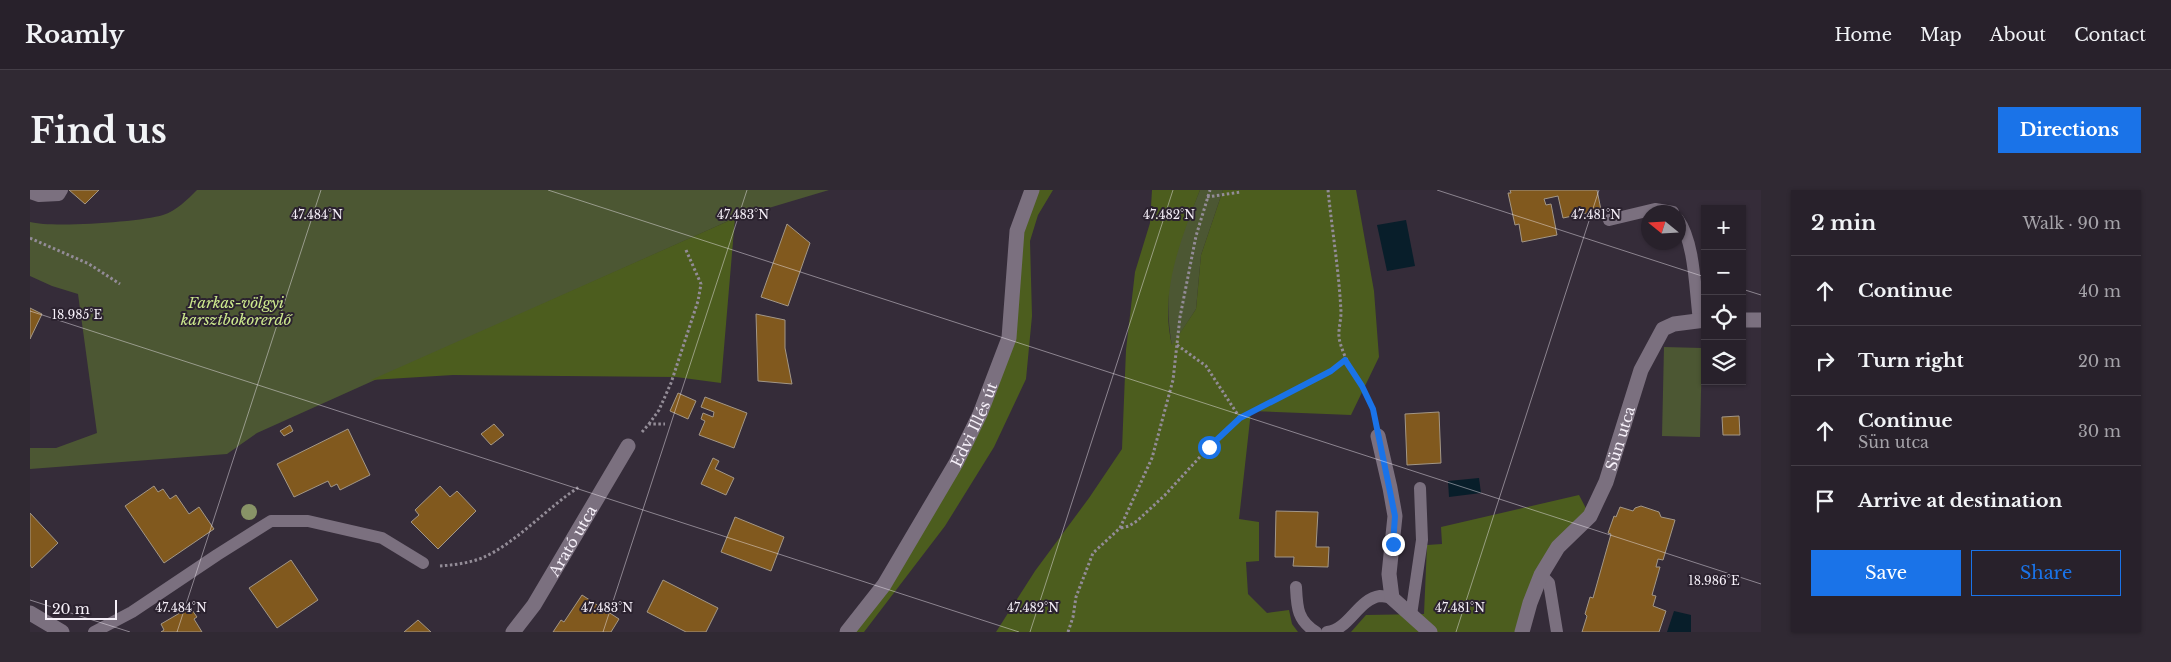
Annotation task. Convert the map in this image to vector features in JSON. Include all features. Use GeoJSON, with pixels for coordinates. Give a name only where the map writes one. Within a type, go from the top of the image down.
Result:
{"type":"FeatureCollection","features":[{"type":"Feature","properties":{"kind":"street","name":"Edvi Illés út"},"geometry":{"type":"LineString","coordinates":[[847,632],[884,585],[956,463],[980,414],[1008,338],[1017,231],[1032,190]]}},
{"type":"Feature","properties":{"kind":"street","name":"Sün utca"},"geometry":{"type":"LineString","coordinates":[[1522,632],[1530,603],[1541,575],[1558,547],[1590,516],[1606,482],[1640,370],[1663,329],[1674,324],[1701,320]]}},
{"type":"Feature","properties":{"kind":"street"},"geometry":{"type":"LineString","coordinates":[[1746,320],[1761,320]]}},
{"type":"Feature","properties":{"kind":"street"},"geometry":{"type":"LineString","coordinates":[[1378,436],[1395,516],[1389,574],[1392,598],[1430,632]]}},
{"type":"Feature","properties":{"kind":"street","name":"Arató utca"},"geometry":{"type":"LineString","coordinates":[[513,632],[534,605],[628,446]]}},
{"type":"Feature","properties":{"kind":"street"},"geometry":{"type":"LineString","coordinates":[[30,613],[62,632]]}},
{"type":"Feature","properties":{"kind":"lane"},"geometry":{"type":"LineString","coordinates":[[30,193],[39,196],[59,195],[62,190]]}},
{"type":"Feature","properties":{"kind":"lane"},"geometry":{"type":"LineString","coordinates":[[1609,220],[1641,213]]}},
{"type":"Feature","properties":{"kind":"lane"},"geometry":{"type":"LineString","coordinates":[[1686,236],[1701,314]]}},
{"type":"Feature","properties":{"kind":"lane"},"geometry":{"type":"LineString","coordinates":[[1411,615],[1422,540],[1420,488]]}},
{"type":"Feature","properties":{"kind":"lane"},"geometry":{"type":"LineString","coordinates":[[94,632],[132,612],[217,554],[271,521],[308,520],[382,538],[423,563]]}},
{"type":"Feature","properties":{"kind":"lane"},"geometry":{"type":"LineString","coordinates":[[1541,575],[1549,584],[1557,632]]}},
{"type":"Feature","properties":{"kind":"lane"},"geometry":{"type":"LineString","coordinates":[[1296,586],[1298,611],[1305,625],[1316,632]]}},
{"type":"Feature","properties":{"kind":"lane"},"geometry":{"type":"LineString","coordinates":[[1328,632],[1346,622],[1366,603],[1379,596],[1392,598]]}},
{"type":"Feature","properties":{"kind":"path"},"geometry":{"type":"LineString","coordinates":[[1068,632],[1073,617],[1076,597],[1094,553],[1120,528],[1152,458],[1173,380],[1180,317],[1196,236],[1210,190]]}},
{"type":"Feature","properties":{"kind":"path"},"geometry":{"type":"LineString","coordinates":[[1328,190],[1341,314],[1339,340],[1345,360],[1362,386],[1373,409],[1378,436]]}},
{"type":"Feature","properties":{"kind":"path"},"geometry":{"type":"LineString","coordinates":[[1207,197],[1241,192]]}},
{"type":"Feature","properties":{"kind":"path"},"geometry":{"type":"LineString","coordinates":[[30,238],[89,264],[120,284]]}},
{"type":"Feature","properties":{"kind":"path"},"geometry":{"type":"LineString","coordinates":[[628,446],[649,424],[659,410],[671,383],[698,301],[701,284],[686,250]]}},
{"type":"Feature","properties":{"kind":"path"},"geometry":{"type":"LineString","coordinates":[[1177,345],[1206,366],[1240,418]]}},
{"type":"Feature","properties":{"kind":"path"},"geometry":{"type":"LineString","coordinates":[[1120,528],[1129,526],[1151,508],[1240,418],[1331,371],[1345,360]]}},
{"type":"Feature","properties":{"kind":"path"},"geometry":{"type":"LineString","coordinates":[[649,424],[665,424]]}},
{"type":"Feature","properties":{"kind":"path"},"geometry":{"type":"LineString","coordinates":[[423,563],[428,566],[442,566],[482,558],[504,545],[562,498],[585,483]]}},
{"type":"Feature","properties":{"kind":"green space","name":"Farkas-völgyi karsztbokorerdő"},"geometry":{"type":"Polygon","coordinates":[[[197,190],[829,190],[735,218],[257,433],[227,454],[30,469],[30,448],[56,448],[97,433],[78,294],[52,286],[30,276],[30,222],[41,224],[76,224],[152,218],[173,211],[197,190]]]}},
{"type":"Feature","properties":{"kind":"green space"},"geometry":{"type":"Polygon","coordinates":[[[1036,190],[1053,190],[1038,215],[1030,241],[1032,316],[1026,379],[994,447],[945,526],[864,632],[847,632],[956,463],[1009,339],[1017,231],[1036,190]]]}},
{"type":"Feature","properties":{"kind":"green space"},"geometry":{"type":"Polygon","coordinates":[[[1152,190],[1200,190],[1179,247],[1170,286],[1168,305],[1172,345],[1196,309],[1201,255],[1223,190],[1356,190],[1374,291],[1379,357],[1351,415],[1251,411],[1239,519],[1259,522],[1259,561],[1246,562],[1248,594],[1267,613],[1289,610],[1292,624],[1298,632],[996,632],[1035,571],[1089,498],[1122,449],[1126,350],[1135,272],[1150,223],[1152,190]]]}},
{"type":"Feature","properties":{"kind":"green space"},"geometry":{"type":"Polygon","coordinates":[[[1200,190],[1223,190],[1201,255],[1196,309],[1172,346],[1168,312],[1170,277],[1179,244],[1200,190]]]}},
{"type":"Feature","properties":{"kind":"green space"},"geometry":{"type":"Polygon","coordinates":[[[735,218],[721,383],[676,377],[453,375],[371,380],[735,218]]]}},
{"type":"Feature","properties":{"kind":"green space"},"geometry":{"type":"Polygon","coordinates":[[[1664,347],[1701,348],[1700,437],[1662,436],[1664,347]]]}},
{"type":"Feature","properties":{"kind":"green space"},"geometry":{"type":"Polygon","coordinates":[[[1579,495],[1590,516],[1558,547],[1522,632],[1351,632],[1366,615],[1424,614],[1427,545],[1442,544],[1441,527],[1579,495]]]}},
{"type":"Feature","properties":{"kind":"water"},"geometry":{"type":"Polygon","coordinates":[[[1406,220],[1415,266],[1387,271],[1377,225],[1406,220]]]}},
{"type":"Feature","properties":{"kind":"water"},"geometry":{"type":"Polygon","coordinates":[[[1479,478],[1481,493],[1449,497],[1448,481],[1479,478]]]}},
{"type":"Feature","properties":{"kind":"water"},"geometry":{"type":"Polygon","coordinates":[[[1674,611],[1691,615],[1691,632],[1667,632],[1674,611]]]}},
{"type":"Feature","properties":{"kind":"building"},"geometry":{"type":"Polygon","coordinates":[[[69,190],[99,190],[85,204],[69,190]]]}},
{"type":"Feature","properties":{"kind":"building"},"geometry":{"type":"Polygon","coordinates":[[[1510,190],[1597,190],[1601,210],[1563,218],[1558,196],[1544,199],[1546,205],[1551,204],[1557,235],[1522,242],[1519,224],[1515,225],[1508,193],[1511,193],[1510,190]]]}},
{"type":"Feature","properties":{"kind":"building"},"geometry":{"type":"Polygon","coordinates":[[[787,224],[810,243],[788,306],[761,297],[787,224]]]}},
{"type":"Feature","properties":{"kind":"building"},"geometry":{"type":"Polygon","coordinates":[[[30,308],[42,314],[30,339],[30,308]]]}},
{"type":"Feature","properties":{"kind":"building"},"geometry":{"type":"Polygon","coordinates":[[[756,314],[785,320],[785,348],[792,384],[758,381],[756,314]]]}},
{"type":"Feature","properties":{"kind":"building"},"geometry":{"type":"Polygon","coordinates":[[[678,393],[696,401],[688,419],[670,411],[678,393]]]}},
{"type":"Feature","properties":{"kind":"building"},"geometry":{"type":"Polygon","coordinates":[[[705,397],[747,413],[734,448],[699,435],[705,421],[701,419],[703,413],[713,417],[714,412],[701,407],[705,397]]]}},
{"type":"Feature","properties":{"kind":"building"},"geometry":{"type":"Polygon","coordinates":[[[1439,412],[1441,463],[1407,465],[1405,414],[1439,412]]]}},
{"type":"Feature","properties":{"kind":"building"},"geometry":{"type":"Polygon","coordinates":[[[1739,416],[1740,435],[1723,435],[1722,417],[1739,416]]]}},
{"type":"Feature","properties":{"kind":"building"},"geometry":{"type":"Polygon","coordinates":[[[494,424],[504,435],[491,445],[481,434],[494,424]]]}},
{"type":"Feature","properties":{"kind":"building"},"geometry":{"type":"Polygon","coordinates":[[[290,425],[293,431],[284,436],[280,431],[290,425]]]}},
{"type":"Feature","properties":{"kind":"building"},"geometry":{"type":"Polygon","coordinates":[[[348,429],[370,475],[340,490],[337,484],[331,487],[328,481],[294,497],[277,464],[348,429]]]}},
{"type":"Feature","properties":{"kind":"building"},"geometry":{"type":"Polygon","coordinates":[[[713,458],[719,461],[715,469],[734,478],[726,495],[701,484],[713,458]]]}},
{"type":"Feature","properties":{"kind":"building"},"geometry":{"type":"Polygon","coordinates":[[[154,486],[158,492],[163,489],[170,499],[176,495],[189,514],[199,507],[214,529],[164,563],[125,506],[154,486]]]}},
{"type":"Feature","properties":{"kind":"building"},"geometry":{"type":"Polygon","coordinates":[[[440,486],[450,497],[457,491],[476,511],[438,549],[411,522],[419,515],[415,510],[440,486]]]}},
{"type":"Feature","properties":{"kind":"building"},"geometry":{"type":"Polygon","coordinates":[[[1641,506],[1659,512],[1661,517],[1675,520],[1663,560],[1658,559],[1656,567],[1660,567],[1652,595],[1656,596],[1653,606],[1666,611],[1659,632],[1582,632],[1590,597],[1593,598],[1611,534],[1608,533],[1614,516],[1616,517],[1620,507],[1633,511],[1641,506]]]}},
{"type":"Feature","properties":{"kind":"building"},"geometry":{"type":"Polygon","coordinates":[[[1276,511],[1318,512],[1316,547],[1329,547],[1328,567],[1293,566],[1294,557],[1275,557],[1276,511]]]}},
{"type":"Feature","properties":{"kind":"building"},"geometry":{"type":"Polygon","coordinates":[[[30,513],[58,543],[32,568],[30,565],[30,513]]]}},
{"type":"Feature","properties":{"kind":"building"},"geometry":{"type":"Polygon","coordinates":[[[735,517],[784,537],[771,571],[721,552],[735,517]]]}},
{"type":"Feature","properties":{"kind":"building"},"geometry":{"type":"Polygon","coordinates":[[[291,560],[318,600],[277,628],[249,588],[291,560]]]}},
{"type":"Feature","properties":{"kind":"building"},"geometry":{"type":"Polygon","coordinates":[[[663,580],[718,608],[706,632],[686,632],[647,612],[663,580]]]}},
{"type":"Feature","properties":{"kind":"building"},"geometry":{"type":"Polygon","coordinates":[[[582,595],[619,619],[611,632],[553,632],[561,620],[564,622],[582,595]]]}},
{"type":"Feature","properties":{"kind":"building"},"geometry":{"type":"Polygon","coordinates":[[[190,607],[197,617],[194,619],[202,632],[161,632],[164,630],[161,624],[190,607]]]}},
{"type":"Feature","properties":{"kind":"building"},"geometry":{"type":"Polygon","coordinates":[[[418,620],[431,632],[404,632],[418,620]]]}},
{"type":"Feature","properties":{"kind":"route"},"geometry":{"type":"LineString","coordinates":[[1209,447],[1240,418],[1252,410],[1278,400],[1331,371],[1345,360],[1362,386],[1373,409],[1395,516],[1393,544]]}}]}
